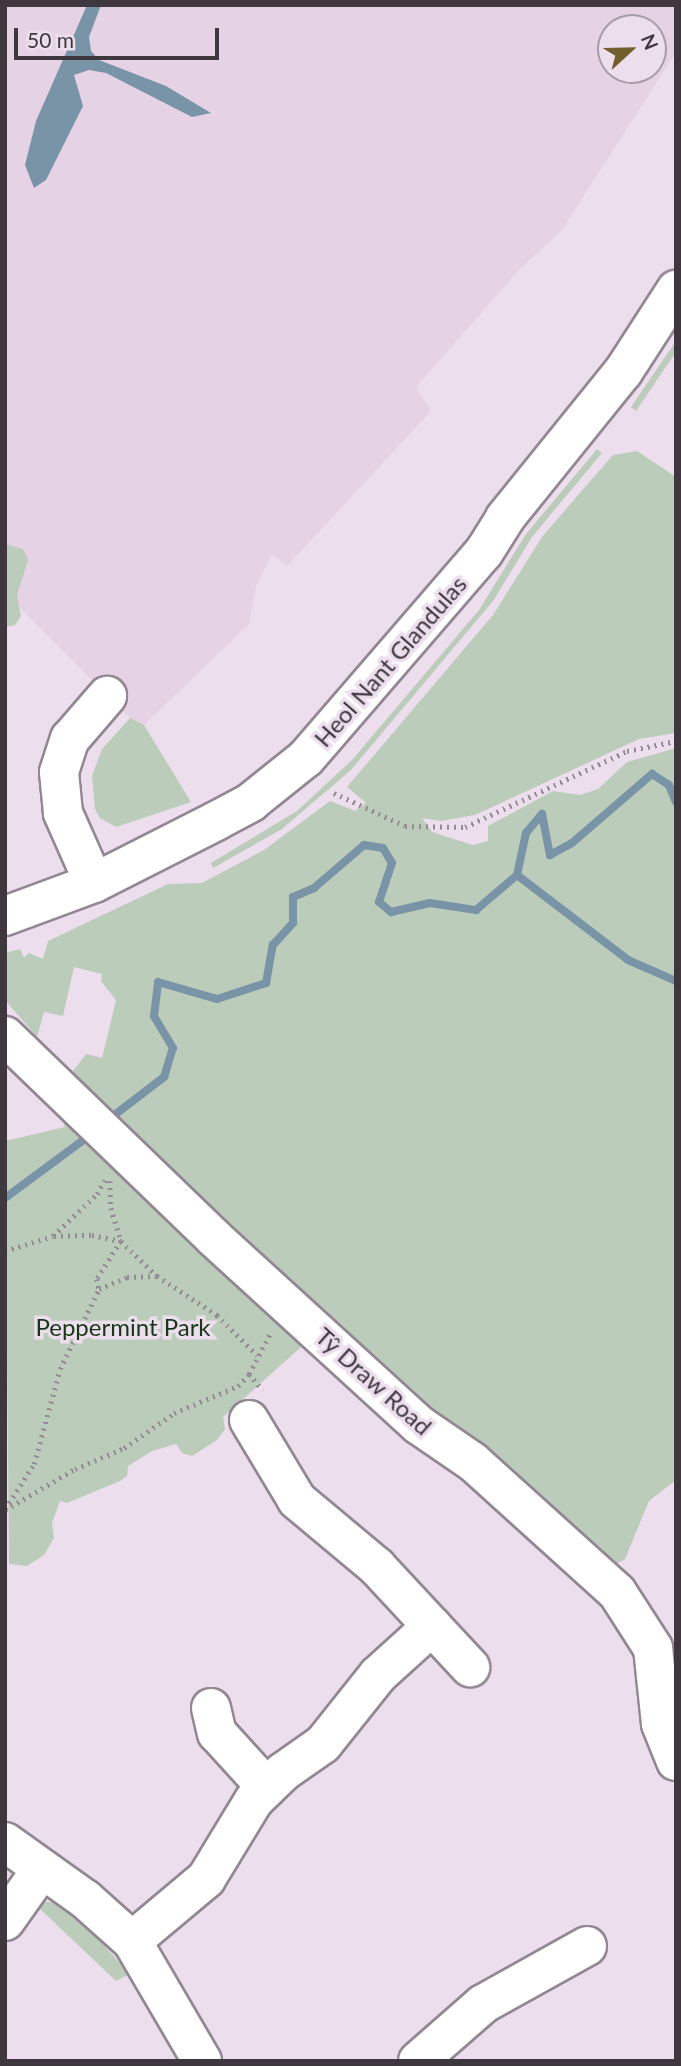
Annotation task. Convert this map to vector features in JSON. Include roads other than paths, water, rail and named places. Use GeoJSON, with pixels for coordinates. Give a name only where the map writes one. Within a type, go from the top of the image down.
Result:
{"type":"FeatureCollection","features":[{"type":"Feature","properties":{"kind":"street","name":"Heol Nant Glandulas"},"geometry":{"type":"LineString","coordinates":[[5,916],[94,883],[251,802],[306,758],[484,552],[505,518],[623,372],[676,290]]}},
{"type":"Feature","properties":{"kind":"street"},"geometry":{"type":"LineString","coordinates":[[94,883],[63,813],[59,772],[70,739],[107,696]]}},
{"type":"Feature","properties":{"kind":"street","name":"Tŷ Draw Road"},"geometry":{"type":"LineString","coordinates":[[5,1036],[99,1128],[419,1425],[473,1462],[617,1592],[653,1648],[661,1724],[676,1761]]}},
{"type":"Feature","properties":{"kind":"street"},"geometry":{"type":"LineString","coordinates":[[261,1410],[297,1500],[377,1567],[470,1667]]}},
{"type":"Feature","properties":{"kind":"street"},"geometry":{"type":"LineString","coordinates":[[132,1941],[217,1867],[247,1811],[267,1788],[323,1744],[378,1675],[432,1626]]}},
{"type":"Feature","properties":{"kind":"street"},"geometry":{"type":"LineString","coordinates":[[211,1708],[217,1733],[267,1788]]}},
{"type":"Feature","properties":{"kind":"street"},"geometry":{"type":"LineString","coordinates":[[5,1842],[92,1904],[132,1941],[202,2061]]}},
{"type":"Feature","properties":{"kind":"street"},"geometry":{"type":"LineString","coordinates":[[5,1921],[42,1869]]}},
{"type":"Feature","properties":{"kind":"street"},"geometry":{"type":"LineString","coordinates":[[418,2061],[483,2004],[587,1946]]}},
{"type":"Feature","properties":{"kind":"water"},"geometry":{"type":"Polygon","coordinates":[[[87,5],[101,5],[89,37],[91,51],[99,60],[166,86],[211,113],[192,117],[106,73],[89,70],[74,75],[83,106],[46,180],[34,188],[25,165],[36,121],[87,5]]]}},
{"type":"Feature","properties":{"kind":"waterway"},"geometry":{"type":"LineString","coordinates":[[108,1120],[164,1077],[173,1048],[154,1016],[158,982],[217,999],[266,983],[273,945],[293,923],[293,897],[314,888],[364,845],[383,848],[392,863],[379,902],[391,912],[430,903],[476,910],[517,875],[526,833],[542,814],[550,855],[572,843],[652,774],[669,785],[676,802]]}},
{"type":"Feature","properties":{"kind":"waterway"},"geometry":{"type":"LineString","coordinates":[[517,875],[628,960],[676,981]]}},
{"type":"Feature","properties":{"kind":"waterway"},"geometry":{"type":"LineString","coordinates":[[5,1198],[93,1133]]}},
{"type":"Feature","properties":{"kind":"park label","name":"Peppermint Park"},"geometry":{"type":"Point","coordinates":[123,1327]}}]}
